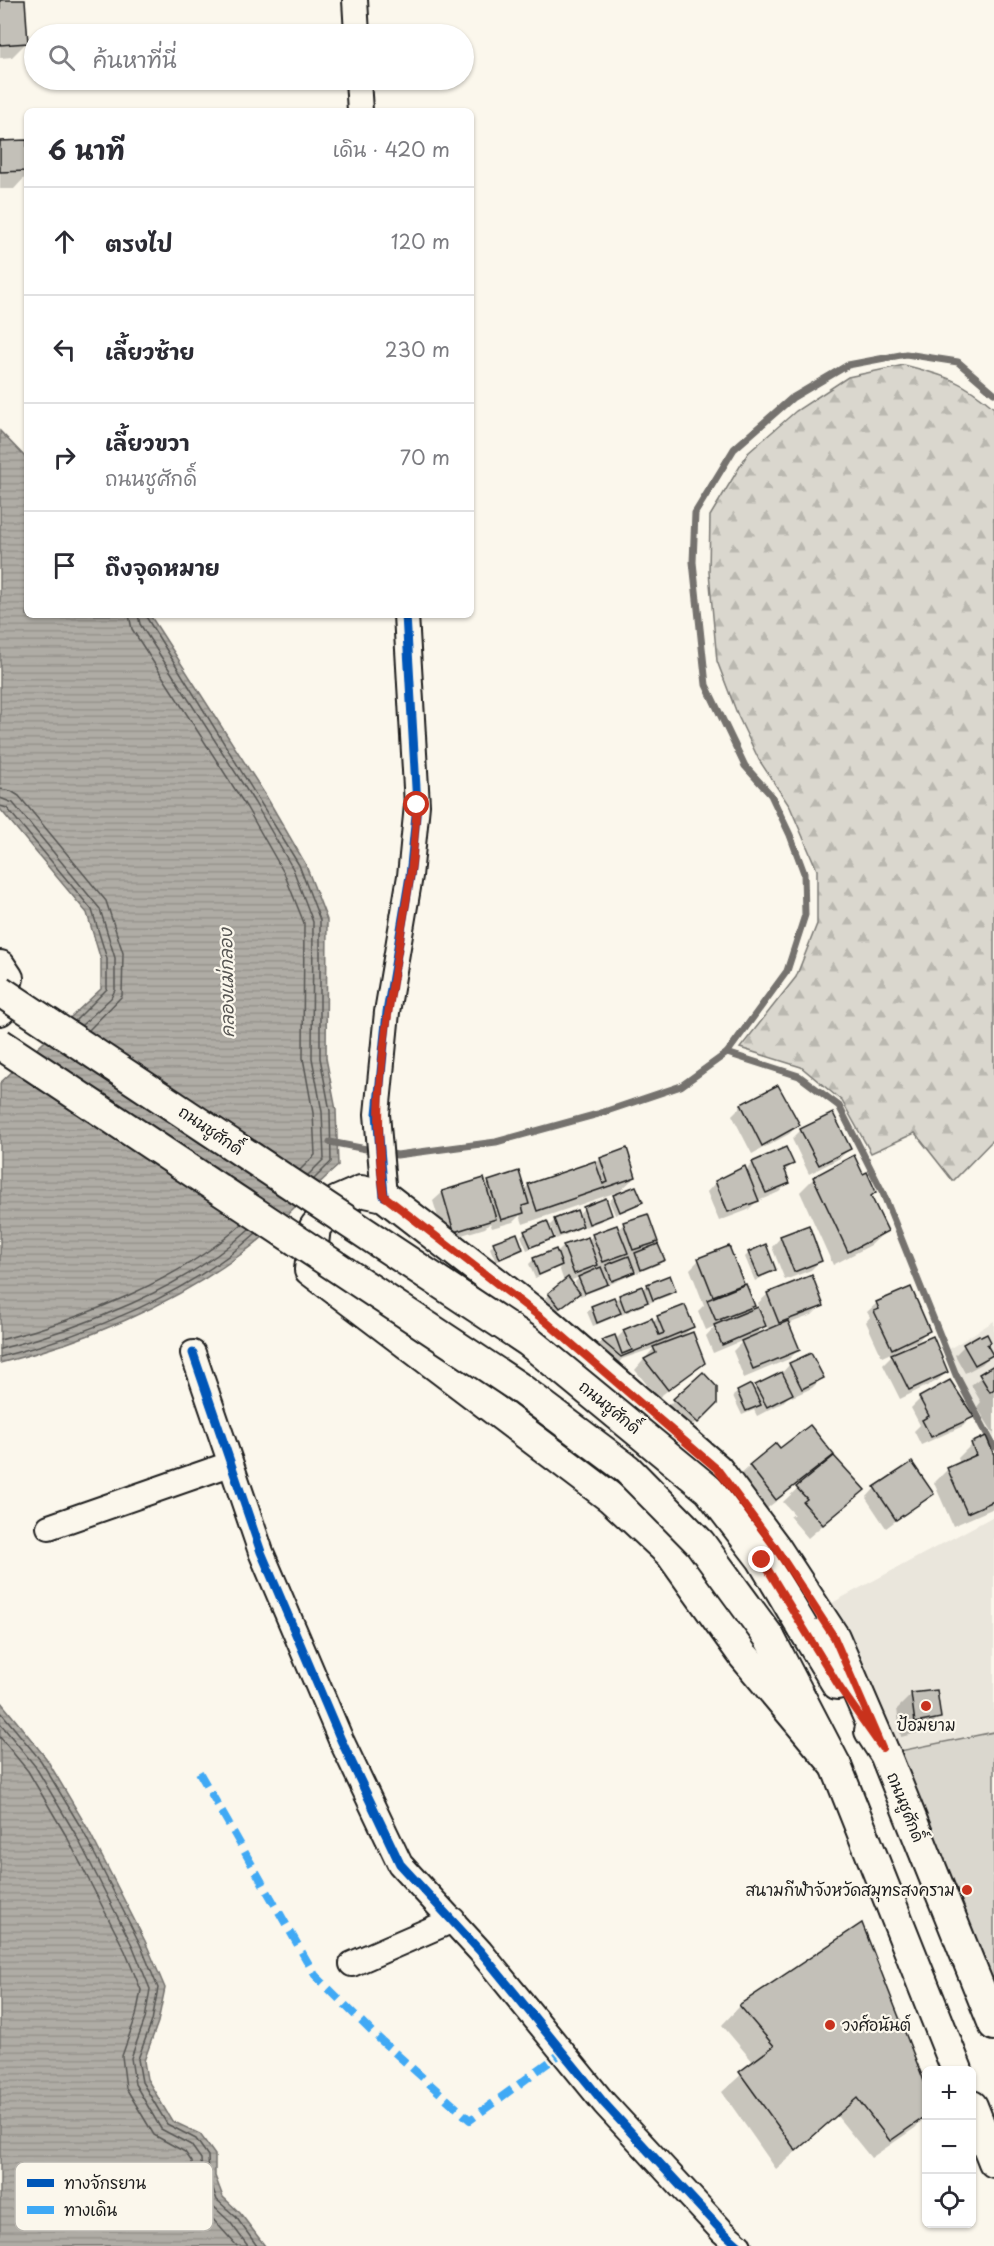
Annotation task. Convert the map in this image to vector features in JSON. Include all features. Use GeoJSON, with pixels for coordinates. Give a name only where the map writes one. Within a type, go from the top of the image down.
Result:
{"type":"FeatureCollection","features":[{"type":"Feature","properties":{"kind":"main road"},"geometry":{"type":"LineString","coordinates":[[0,966],[8,978],[0,1010]]}},
{"type":"Feature","properties":{"kind":"main road","name":"ถนนชูศักดิ์"},"geometry":{"type":"LineString","coordinates":[[0,991],[528,1341],[709,1490],[762,1560],[840,1688],[882,1748],[994,2025]]}},
{"type":"Feature","properties":{"kind":"main road"},"geometry":{"type":"LineString","coordinates":[[0,1044],[518,1387],[627,1469],[700,1543],[769,1637],[836,1766],[955,2066]]}},
{"type":"Feature","properties":{"kind":"main road"},"geometry":{"type":"LineString","coordinates":[[836,1766],[744,1656],[670,1554],[612,1498],[310,1270],[315,1227],[338,1201],[382,1184],[717,1469],[775,1547],[834,1637],[882,1748]]}},
{"type":"Feature","properties":{"kind":"main road"},"geometry":{"type":"LineString","coordinates":[[976,2116],[994,2162]]}},
{"type":"Feature","properties":{"kind":"street"},"geometry":{"type":"LineString","coordinates":[[356,0],[357,24]]}},
{"type":"Feature","properties":{"kind":"street"},"geometry":{"type":"LineString","coordinates":[[359,90],[360,108]]}},
{"type":"Feature","properties":{"kind":"street"},"geometry":{"type":"LineString","coordinates":[[382,1184],[377,1114],[387,1012],[410,876],[417,805],[406,618]]}},
{"type":"Feature","properties":{"kind":"street"},"geometry":{"type":"LineString","coordinates":[[193,1353],[261,1552],[341,1740],[400,1864],[453,1920],[604,2103],[722,2231],[739,2246]]}},
{"type":"Feature","properties":{"kind":"street"},"geometry":{"type":"LineString","coordinates":[[48,1527],[230,1464]]}},
{"type":"Feature","properties":{"kind":"street"},"geometry":{"type":"LineString","coordinates":[[352,1964],[453,1920]]}},
{"type":"Feature","properties":{"kind":"shaded area"},"geometry":{"type":"Polygon","coordinates":[[[994,1321],[994,1438],[946,1351],[994,1321]]]}},
{"type":"Feature","properties":{"kind":"shaded area"},"geometry":{"type":"Polygon","coordinates":[[[994,1516],[994,1732],[885,1754],[817,1611],[994,1516]]]}},
{"type":"Feature","properties":{"kind":"green space"},"geometry":{"type":"Polygon","coordinates":[[[904,365],[952,380],[972,391],[994,408],[994,1139],[953,1181],[915,1133],[871,1153],[842,1101],[801,1067],[740,1048],[796,977],[817,924],[817,870],[790,807],[759,760],[738,716],[717,661],[709,572],[710,516],[748,453],[796,411],[848,377],[904,365]]]}},
{"type":"Feature","properties":{"kind":"green space","name":"สนามกีฬาจังหวัดสมุทรสงคราม"},"geometry":{"type":"Polygon","coordinates":[[[994,1732],[994,2026],[885,1754],[994,1732]]]}},
{"type":"Feature","properties":{"kind":"water","name":"คลองแม่กลอง"},"geometry":{"type":"Polygon","coordinates":[[[0,431],[24,456],[24,618],[152,618],[266,796],[305,863],[327,920],[326,1058],[336,1110],[338,1166],[253,1245],[185,1290],[94,1333],[0,1363],[0,1083],[101,989],[101,960],[87,913],[0,809],[0,431]]]}},
{"type":"Feature","properties":{"kind":"water"},"geometry":{"type":"Polygon","coordinates":[[[0,1701],[46,1758],[88,1829],[145,1941],[165,1988],[158,2022],[144,2061],[147,2079],[172,2121],[200,2134],[215,2155],[215,2176],[223,2197],[240,2213],[265,2246],[0,2246],[0,1701]]]}},
{"type":"Feature","properties":{"kind":"building"},"geometry":{"type":"Polygon","coordinates":[[[0,0],[25,0],[27,24],[24,24],[24,43],[0,45],[0,0]]]}},
{"type":"Feature","properties":{"kind":"building"},"geometry":{"type":"Polygon","coordinates":[[[24,140],[24,171],[0,172],[0,141],[24,140]]]}},
{"type":"Feature","properties":{"kind":"building"},"geometry":{"type":"Polygon","coordinates":[[[778,1085],[800,1125],[762,1146],[741,1104],[778,1085]]]}},
{"type":"Feature","properties":{"kind":"building"},"geometry":{"type":"Polygon","coordinates":[[[833,1113],[851,1149],[819,1165],[800,1129],[833,1113]]]}},
{"type":"Feature","properties":{"kind":"building"},"geometry":{"type":"Polygon","coordinates":[[[786,1147],[794,1164],[784,1168],[790,1183],[766,1193],[752,1162],[786,1147]]]}},
{"type":"Feature","properties":{"kind":"building"},"geometry":{"type":"Polygon","coordinates":[[[627,1148],[636,1177],[537,1211],[528,1184],[595,1161],[603,1184],[608,1182],[600,1158],[627,1148]]]}},
{"type":"Feature","properties":{"kind":"building"},"geometry":{"type":"Polygon","coordinates":[[[854,1155],[863,1174],[867,1172],[876,1192],[871,1196],[888,1231],[848,1252],[813,1177],[854,1155]]]}},
{"type":"Feature","properties":{"kind":"building"},"geometry":{"type":"Polygon","coordinates":[[[745,1166],[759,1201],[728,1212],[715,1181],[745,1166]]]}},
{"type":"Feature","properties":{"kind":"building"},"geometry":{"type":"Polygon","coordinates":[[[519,1171],[529,1204],[522,1206],[524,1213],[501,1220],[488,1181],[519,1171]]]}},
{"type":"Feature","properties":{"kind":"building"},"geometry":{"type":"Polygon","coordinates":[[[484,1178],[496,1219],[454,1232],[442,1191],[484,1178]]]}},
{"type":"Feature","properties":{"kind":"building"},"geometry":{"type":"Polygon","coordinates":[[[636,1186],[643,1202],[620,1212],[613,1195],[636,1186]]]}},
{"type":"Feature","properties":{"kind":"building"},"geometry":{"type":"Polygon","coordinates":[[[606,1198],[612,1215],[589,1224],[583,1207],[606,1198]]]}},
{"type":"Feature","properties":{"kind":"building"},"geometry":{"type":"Polygon","coordinates":[[[577,1210],[583,1226],[560,1235],[554,1219],[577,1210]]]}},
{"type":"Feature","properties":{"kind":"building"},"geometry":{"type":"Polygon","coordinates":[[[648,1214],[658,1242],[633,1250],[623,1222],[648,1214]]]}},
{"type":"Feature","properties":{"kind":"building"},"geometry":{"type":"Polygon","coordinates":[[[547,1221],[554,1238],[531,1247],[524,1231],[547,1221]]]}},
{"type":"Feature","properties":{"kind":"building"},"geometry":{"type":"Polygon","coordinates":[[[617,1225],[628,1253],[603,1262],[592,1234],[617,1225]]]}},
{"type":"Feature","properties":{"kind":"building"},"geometry":{"type":"Polygon","coordinates":[[[809,1225],[822,1261],[794,1272],[780,1236],[809,1225]]]}},
{"type":"Feature","properties":{"kind":"building"},"geometry":{"type":"Polygon","coordinates":[[[517,1233],[523,1249],[500,1259],[493,1242],[517,1233]]]}},
{"type":"Feature","properties":{"kind":"building"},"geometry":{"type":"Polygon","coordinates":[[[588,1237],[598,1265],[574,1274],[563,1245],[588,1237]]]}},
{"type":"Feature","properties":{"kind":"building"},"geometry":{"type":"Polygon","coordinates":[[[658,1244],[665,1260],[641,1270],[635,1253],[658,1244]]]}},
{"type":"Feature","properties":{"kind":"building"},"geometry":{"type":"Polygon","coordinates":[[[766,1244],[776,1270],[759,1277],[748,1252],[766,1244]]]}},
{"type":"Feature","properties":{"kind":"building"},"geometry":{"type":"Polygon","coordinates":[[[729,1246],[744,1284],[713,1296],[698,1258],[729,1246]]]}},
{"type":"Feature","properties":{"kind":"building"},"geometry":{"type":"Polygon","coordinates":[[[556,1249],[562,1265],[539,1275],[533,1258],[556,1249]]]}},
{"type":"Feature","properties":{"kind":"building"},"geometry":{"type":"Polygon","coordinates":[[[629,1256],[635,1272],[612,1281],[606,1265],[629,1256]]]}},
{"type":"Feature","properties":{"kind":"building"},"geometry":{"type":"Polygon","coordinates":[[[601,1267],[608,1284],[585,1293],[578,1277],[601,1267]]]}},
{"type":"Feature","properties":{"kind":"building"},"geometry":{"type":"Polygon","coordinates":[[[670,1275],[676,1291],[653,1300],[647,1284],[670,1275]]]}},
{"type":"Feature","properties":{"kind":"building"},"geometry":{"type":"Polygon","coordinates":[[[812,1275],[824,1306],[779,1323],[767,1293],[812,1275]]]}},
{"type":"Feature","properties":{"kind":"building"},"geometry":{"type":"Polygon","coordinates":[[[568,1277],[580,1293],[560,1308],[548,1293],[568,1277]]]}},
{"type":"Feature","properties":{"kind":"building"},"geometry":{"type":"Polygon","coordinates":[[[746,1284],[755,1306],[716,1321],[707,1300],[746,1284]]]}},
{"type":"Feature","properties":{"kind":"building"},"geometry":{"type":"Polygon","coordinates":[[[642,1286],[648,1302],[625,1311],[619,1295],[642,1286]]]}},
{"type":"Feature","properties":{"kind":"building"},"geometry":{"type":"Polygon","coordinates":[[[911,1287],[930,1331],[892,1349],[874,1311],[879,1309],[876,1302],[911,1287]]]}},
{"type":"Feature","properties":{"kind":"building"},"geometry":{"type":"Polygon","coordinates":[[[614,1297],[621,1313],[597,1323],[591,1306],[614,1297]]]}},
{"type":"Feature","properties":{"kind":"building"},"geometry":{"type":"Polygon","coordinates":[[[685,1305],[694,1327],[621,1357],[601,1340],[615,1335],[622,1354],[632,1350],[623,1330],[652,1318],[659,1335],[664,1333],[657,1316],[685,1305]]]}},
{"type":"Feature","properties":{"kind":"building"},"geometry":{"type":"Polygon","coordinates":[[[758,1307],[766,1326],[722,1345],[714,1325],[758,1307]]]}},
{"type":"Feature","properties":{"kind":"building"},"geometry":{"type":"Polygon","coordinates":[[[788,1321],[800,1350],[753,1369],[741,1341],[788,1321]]]}},
{"type":"Feature","properties":{"kind":"building"},"geometry":{"type":"Polygon","coordinates":[[[693,1332],[705,1363],[668,1390],[644,1359],[656,1353],[653,1347],[693,1332]]]}},
{"type":"Feature","properties":{"kind":"building"},"geometry":{"type":"Polygon","coordinates":[[[987,1334],[991,1342],[987,1345],[993,1355],[975,1365],[963,1344],[979,1335],[981,1337],[987,1334]]]}},
{"type":"Feature","properties":{"kind":"building"},"geometry":{"type":"Polygon","coordinates":[[[933,1336],[948,1372],[909,1390],[891,1354],[933,1336]]]}},
{"type":"Feature","properties":{"kind":"building"},"geometry":{"type":"Polygon","coordinates":[[[811,1353],[824,1378],[802,1389],[789,1363],[811,1353]]]}},
{"type":"Feature","properties":{"kind":"building"},"geometry":{"type":"Polygon","coordinates":[[[994,1365],[994,1389],[990,1392],[979,1374],[994,1365]]]}},
{"type":"Feature","properties":{"kind":"building"},"geometry":{"type":"Polygon","coordinates":[[[703,1372],[717,1387],[717,1404],[698,1423],[673,1399],[703,1372]]]}},
{"type":"Feature","properties":{"kind":"building"},"geometry":{"type":"Polygon","coordinates":[[[782,1372],[793,1394],[767,1407],[755,1385],[782,1372]]]}},
{"type":"Feature","properties":{"kind":"building"},"geometry":{"type":"Polygon","coordinates":[[[950,1380],[974,1417],[931,1437],[922,1420],[929,1416],[919,1397],[950,1380]]]}},
{"type":"Feature","properties":{"kind":"building"},"geometry":{"type":"Polygon","coordinates":[[[751,1384],[761,1405],[746,1411],[737,1391],[751,1384]]]}},
{"type":"Feature","properties":{"kind":"building"},"geometry":{"type":"Polygon","coordinates":[[[810,1425],[834,1455],[776,1500],[749,1465],[776,1443],[780,1448],[810,1425]]]}},
{"type":"Feature","properties":{"kind":"building"},"geometry":{"type":"Polygon","coordinates":[[[986,1436],[994,1455],[994,1501],[967,1513],[947,1468],[976,1455],[971,1443],[986,1436]]]}},
{"type":"Feature","properties":{"kind":"building"},"geometry":{"type":"Polygon","coordinates":[[[834,1456],[865,1490],[823,1525],[803,1502],[807,1499],[796,1487],[834,1456]]]}},
{"type":"Feature","properties":{"kind":"building"},"geometry":{"type":"Polygon","coordinates":[[[912,1462],[934,1494],[896,1520],[874,1487],[912,1462]]]}},
{"type":"Feature","properties":{"kind":"building","name":"ป้อมยาม"},"geometry":{"type":"Polygon","coordinates":[[[937,1690],[941,1718],[915,1723],[911,1693],[937,1690]]]}},
{"type":"Feature","properties":{"kind":"building","name":"วงศ์อนันต์"},"geometry":{"type":"Polygon","coordinates":[[[862,1923],[922,2076],[922,2119],[890,2141],[857,2098],[796,2151],[739,2072],[774,2046],[739,2005],[862,1923]]]}},
{"type":"Feature","properties":{"kind":"waterway"},"geometry":{"type":"LineString","coordinates":[[330,1142],[397,1155],[496,1142],[598,1114],[681,1086],[727,1053],[787,971],[805,915],[804,873],[790,835],[771,795],[745,766],[706,685],[693,562],[695,513],[734,449],[792,398],[848,365],[906,354],[958,362],[994,393]]}},
{"type":"Feature","properties":{"kind":"waterway"},"geometry":{"type":"LineString","coordinates":[[727,1053],[799,1076],[839,1106],[883,1193],[956,1375],[994,1447]]}},
{"type":"Feature","properties":{"kind":"marked path"},"geometry":{"type":"LineString","coordinates":[[199,1772],[315,1975],[374,2034],[470,2120],[563,2052]]}},
{"type":"Feature","properties":{"kind":"cycle path"},"geometry":{"type":"LineString","coordinates":[[384,1196],[377,1114],[387,1012],[410,876],[417,805],[406,618]]}},
{"type":"Feature","properties":{"kind":"cycle path"},"geometry":{"type":"LineString","coordinates":[[193,1353],[261,1552],[341,1740],[400,1864],[480,1951],[604,2103],[722,2231],[739,2246]]}},
{"type":"Feature","properties":{"kind":"place","name":"ป้อมยาม"},"geometry":{"type":"Point","coordinates":[926,1706]}},
{"type":"Feature","properties":{"kind":"place","name":"สนามกีฬาจังหวัดสมุทรสงคราม"},"geometry":{"type":"Point","coordinates":[967,1890]}},
{"type":"Feature","properties":{"kind":"place","name":"วงศ์อนันต์"},"geometry":{"type":"Point","coordinates":[830,2025]}},
{"type":"Feature","properties":{"kind":"route"},"geometry":{"type":"LineString","coordinates":[[417,805],[410,876],[387,1012],[377,1114],[380,1173],[384,1196],[544,1320],[671,1426],[717,1469],[775,1547],[834,1637],[882,1748],[840,1688],[762,1560]]}}]}
